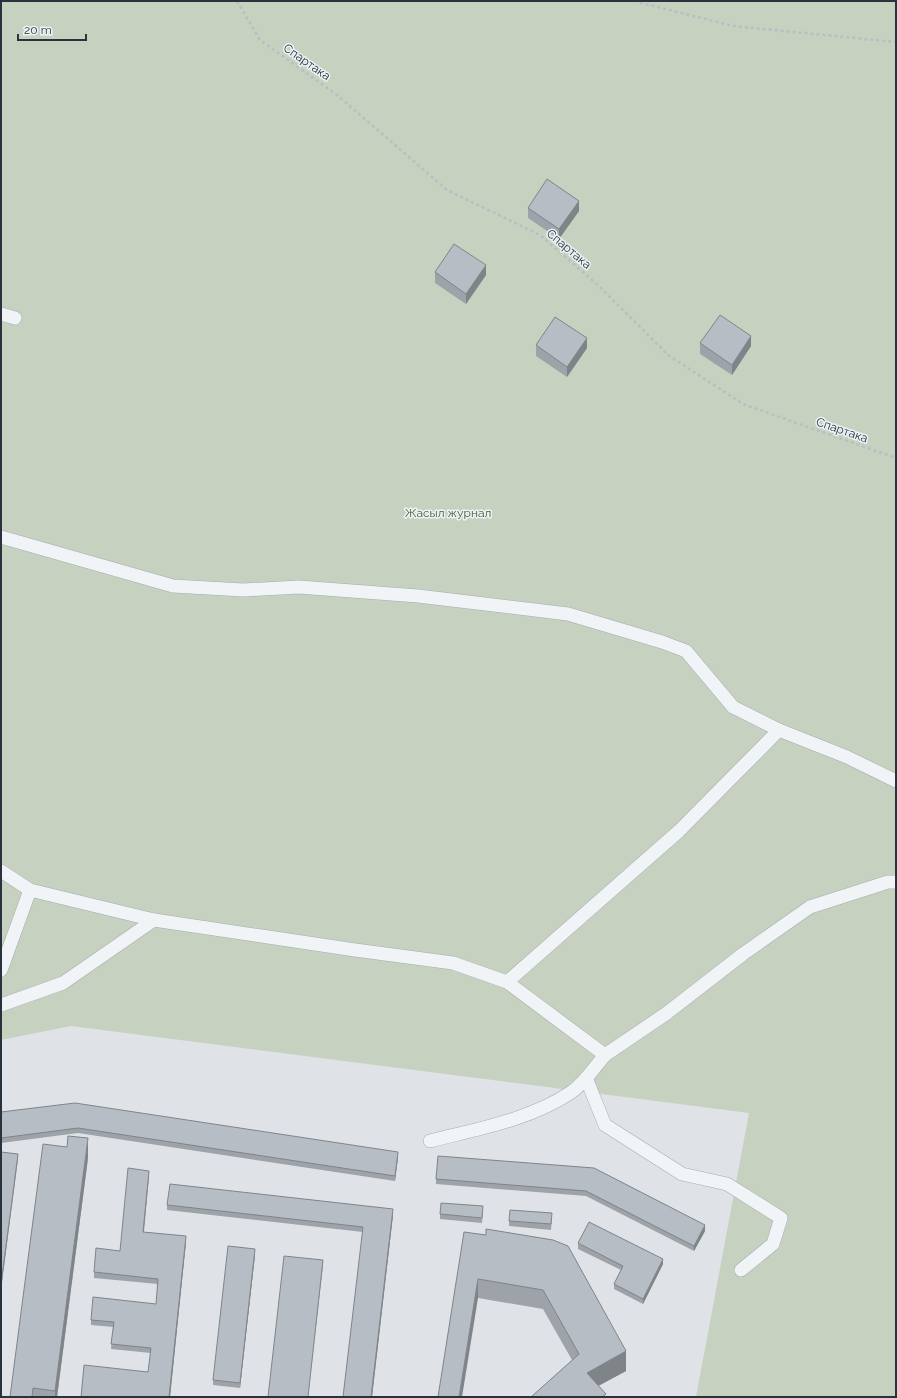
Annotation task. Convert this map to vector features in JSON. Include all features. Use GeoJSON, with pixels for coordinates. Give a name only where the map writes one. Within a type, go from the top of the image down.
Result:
{"type":"FeatureCollection","features":[{"type":"Feature","properties":{"kind":"lane"},"geometry":{"type":"LineString","coordinates":[[1,314],[15,318]]}},
{"type":"Feature","properties":{"kind":"lane"},"geometry":{"type":"LineString","coordinates":[[1,537],[173,586],[243,590],[299,586],[418,596],[568,614],[662,642],[686,651],[733,707],[779,730],[847,757],[896,780]]}},
{"type":"Feature","properties":{"kind":"lane"},"geometry":{"type":"LineString","coordinates":[[507,982],[679,831],[779,730]]}},
{"type":"Feature","properties":{"kind":"lane"},"geometry":{"type":"LineString","coordinates":[[1,871],[30,890],[154,920],[453,963],[507,982],[604,1054]]}},
{"type":"Feature","properties":{"kind":"lane"},"geometry":{"type":"LineString","coordinates":[[430,1141],[488,1126],[537,1110],[571,1093],[586,1078],[604,1054],[667,1013],[743,954],[810,907],[888,882],[896,882]]}},
{"type":"Feature","properties":{"kind":"lane"},"geometry":{"type":"LineString","coordinates":[[1,970],[30,890]]}},
{"type":"Feature","properties":{"kind":"lane"},"geometry":{"type":"LineString","coordinates":[[1,1005],[63,983],[154,920]]}},
{"type":"Feature","properties":{"kind":"lane"},"geometry":{"type":"LineString","coordinates":[[586,1078],[604,1125],[682,1174],[726,1184],[781,1218],[773,1244],[741,1270]]}},
{"type":"Feature","properties":{"kind":"path","name":"Спартака"},"geometry":{"type":"LineString","coordinates":[[238,1],[260,40],[337,95],[447,190],[540,235],[599,286],[668,355],[743,404],[896,458]]}},
{"type":"Feature","properties":{"kind":"path"},"geometry":{"type":"LineString","coordinates":[[634,1],[733,26],[896,42]]}},
{"type":"Feature","properties":{"kind":"green space","name":"Жасыл журнал"},"geometry":{"type":"Polygon","coordinates":[[[1,1],[896,1],[896,1397],[696,1397],[749,1113],[71,1026],[1,1040],[1,1]]]}},
{"type":"Feature","properties":{"kind":"building"},"geometry":{"type":"Polygon","coordinates":[[[547,179],[579,201],[559,229],[528,208],[547,179]]]}},
{"type":"Feature","properties":{"kind":"building"},"geometry":{"type":"Polygon","coordinates":[[[454,244],[486,265],[466,294],[435,272],[454,244]]]}},
{"type":"Feature","properties":{"kind":"building"},"geometry":{"type":"Polygon","coordinates":[[[720,315],[751,336],[732,365],[700,343],[720,315]]]}},
{"type":"Feature","properties":{"kind":"building"},"geometry":{"type":"Polygon","coordinates":[[[555,317],[587,338],[567,367],[536,345],[555,317]]]}},
{"type":"Feature","properties":{"kind":"building"},"geometry":{"type":"Polygon","coordinates":[[[75,1103],[398,1152],[395,1176],[78,1128],[1,1138],[1,1112],[75,1103]]]}},
{"type":"Feature","properties":{"kind":"building"},"geometry":{"type":"Polygon","coordinates":[[[68,1136],[88,1138],[55,1391],[33,1388],[32,1397],[10,1397],[43,1144],[67,1147],[68,1136]]]}},
{"type":"Feature","properties":{"kind":"building"},"geometry":{"type":"Polygon","coordinates":[[[1,1152],[18,1154],[1,1284],[1,1152]]]}},
{"type":"Feature","properties":{"kind":"building"},"geometry":{"type":"Polygon","coordinates":[[[438,1156],[594,1168],[705,1225],[694,1246],[586,1191],[436,1179],[438,1156]]]}},
{"type":"Feature","properties":{"kind":"building"},"geometry":{"type":"Polygon","coordinates":[[[128,1168],[149,1171],[143,1232],[186,1236],[169,1397],[81,1397],[84,1365],[148,1372],[151,1348],[111,1344],[114,1322],[91,1320],[93,1297],[156,1304],[158,1279],[94,1272],[96,1248],[120,1251],[128,1168]]]}},
{"type":"Feature","properties":{"kind":"building"},"geometry":{"type":"Polygon","coordinates":[[[170,1184],[393,1209],[371,1397],[343,1397],[363,1227],[167,1205],[170,1184]]]}},
{"type":"Feature","properties":{"kind":"building"},"geometry":{"type":"Polygon","coordinates":[[[441,1203],[483,1206],[482,1218],[440,1214],[441,1203]]]}},
{"type":"Feature","properties":{"kind":"building"},"geometry":{"type":"Polygon","coordinates":[[[510,1210],[552,1213],[551,1224],[509,1221],[510,1210]]]}},
{"type":"Feature","properties":{"kind":"building"},"geometry":{"type":"Polygon","coordinates":[[[589,1222],[663,1259],[643,1299],[614,1284],[623,1266],[578,1243],[589,1222]]]}},
{"type":"Feature","properties":{"kind":"building"},"geometry":{"type":"Polygon","coordinates":[[[486,1229],[553,1240],[568,1246],[626,1351],[587,1373],[606,1394],[602,1397],[531,1397],[579,1354],[543,1290],[478,1279],[459,1397],[438,1397],[464,1232],[486,1235],[486,1229]]]}},
{"type":"Feature","properties":{"kind":"building"},"geometry":{"type":"Polygon","coordinates":[[[228,1246],[255,1249],[240,1383],[213,1380],[228,1246]]]}},
{"type":"Feature","properties":{"kind":"building"},"geometry":{"type":"Polygon","coordinates":[[[284,1256],[323,1260],[308,1397],[268,1397],[284,1256]]]}}]}
